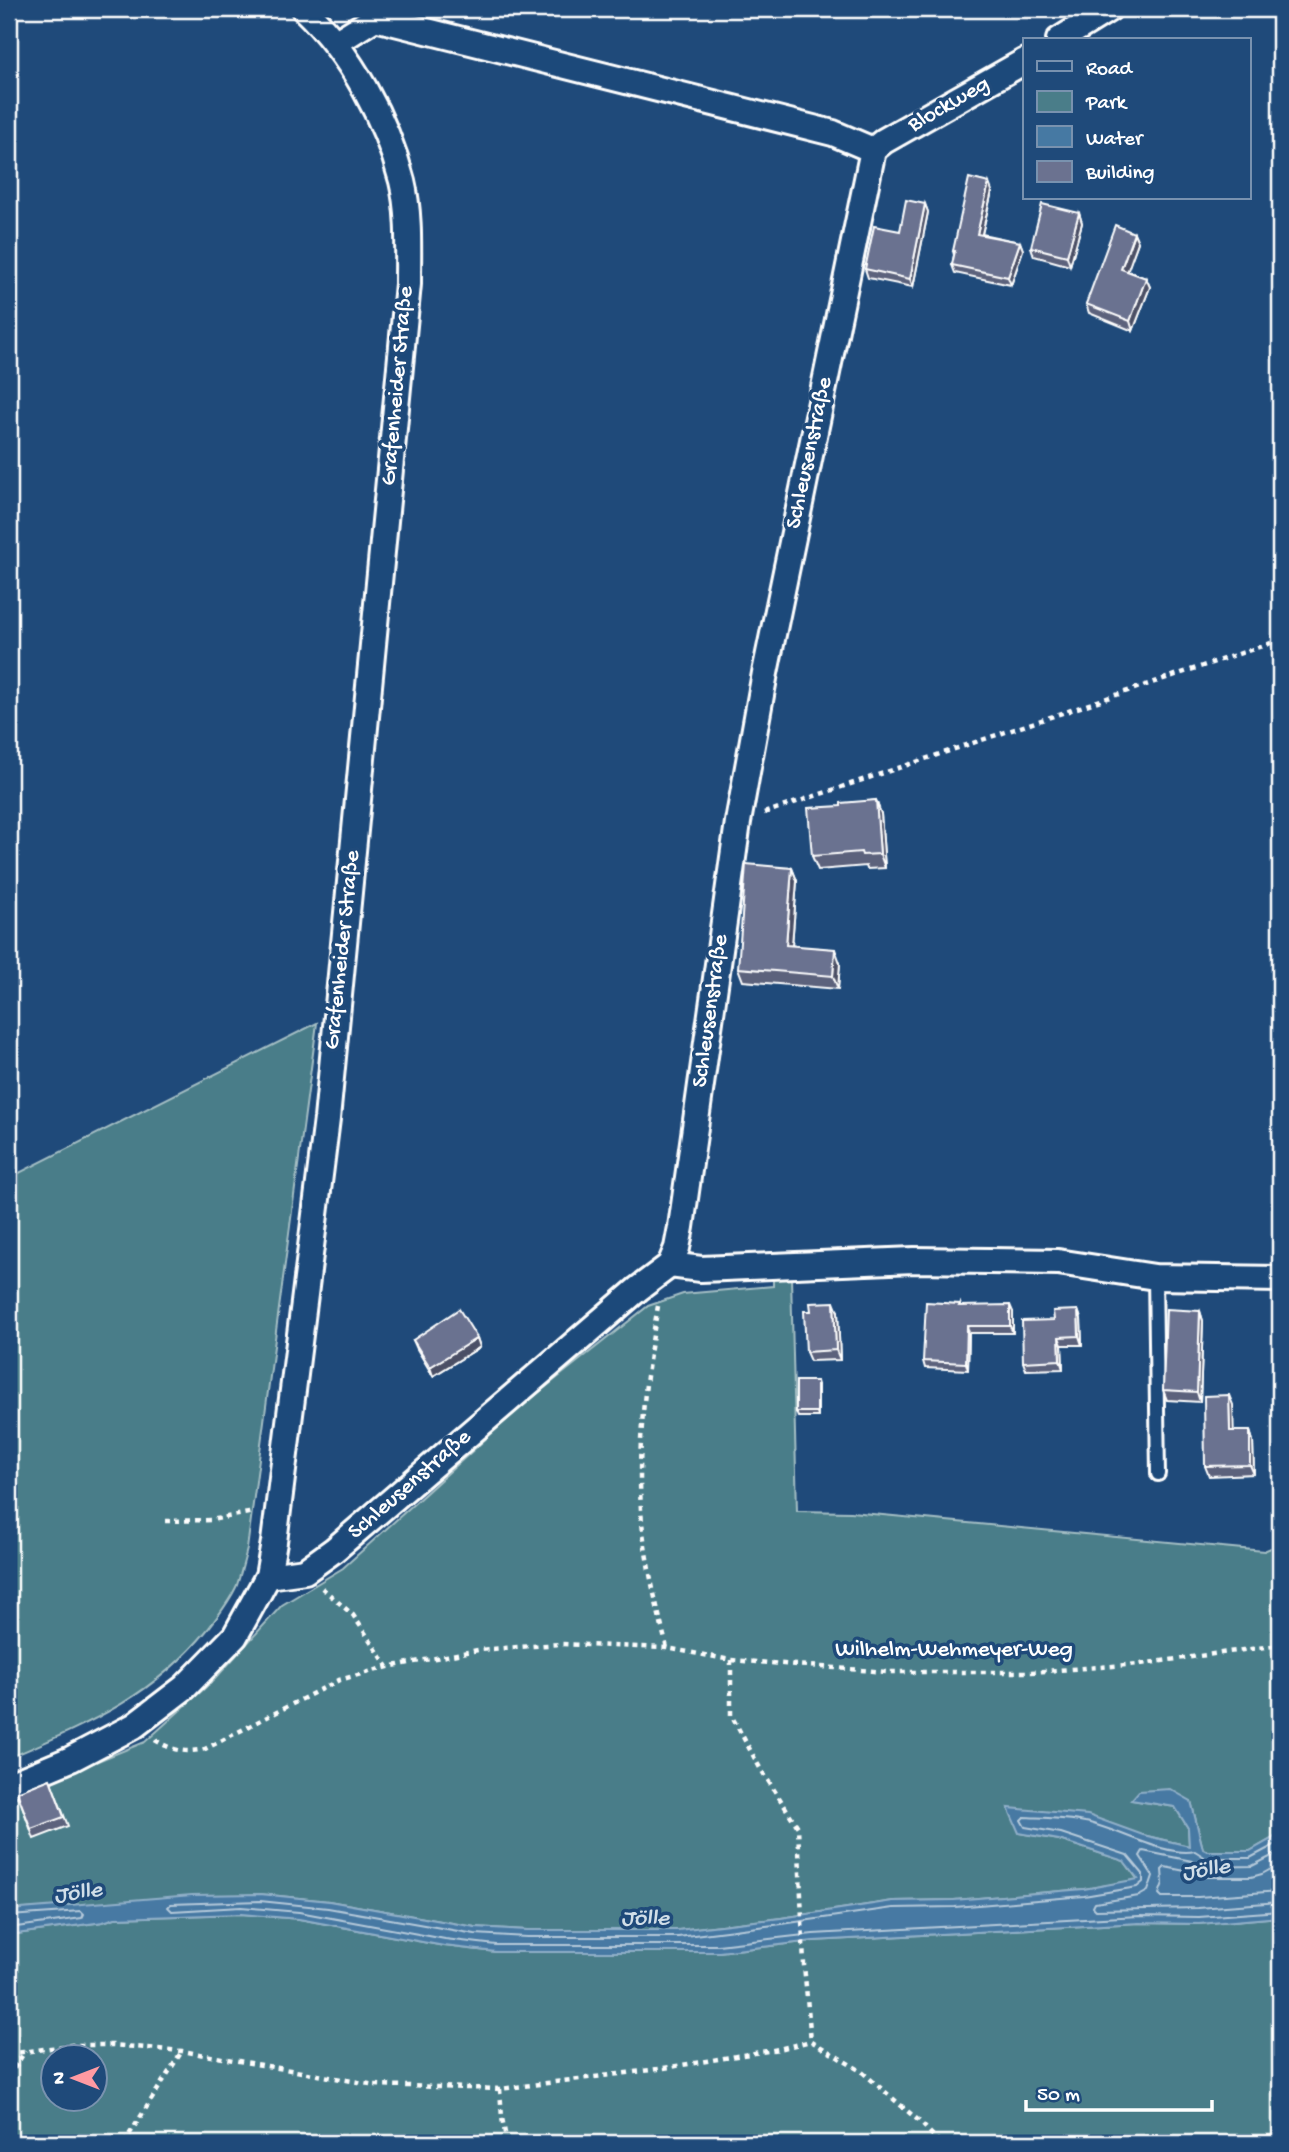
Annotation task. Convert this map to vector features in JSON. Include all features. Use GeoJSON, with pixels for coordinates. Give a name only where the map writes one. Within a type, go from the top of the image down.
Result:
{"type":"FeatureCollection","features":[{"type":"Feature","properties":{"kind":"street","name":"Grafenheider Straße"},"geometry":{"type":"LineString","coordinates":[[9,1786],[71,1759],[134,1726],[184,1687],[235,1636],[268,1576],[327,1119],[408,284],[406,212],[402,182],[381,124],[367,93],[335,43],[304,9]]}},
{"type":"Feature","properties":{"kind":"street"},"geometry":{"type":"LineString","coordinates":[[1062,38],[1110,9]]}},
{"type":"Feature","properties":{"kind":"street"},"geometry":{"type":"LineString","coordinates":[[335,43],[376,13],[833,134],[873,150]]}},
{"type":"Feature","properties":{"kind":"street","name":"Blockweg"},"geometry":{"type":"LineString","coordinates":[[873,150],[884,141],[1023,62]]}},
{"type":"Feature","properties":{"kind":"street","name":"Schleusenstraße"},"geometry":{"type":"LineString","coordinates":[[268,1576],[304,1571],[334,1550],[670,1265],[681,1227],[738,822],[768,660],[873,150]]}},
{"type":"Feature","properties":{"kind":"street"},"geometry":{"type":"LineString","coordinates":[[670,1265],[701,1269],[914,1260],[1058,1262],[1155,1277],[1280,1279]]}},
{"type":"Feature","properties":{"kind":"lane"},"geometry":{"type":"LineString","coordinates":[[1155,1277],[1158,1474]]}},
{"type":"Feature","properties":{"kind":"path"},"geometry":{"type":"LineString","coordinates":[[738,822],[1280,640]]}},
{"type":"Feature","properties":{"kind":"path"},"geometry":{"type":"LineString","coordinates":[[667,1648],[652,1582],[641,1512],[641,1451],[642,1407],[657,1307],[670,1265]]}},
{"type":"Feature","properties":{"kind":"path"},"geometry":{"type":"LineString","coordinates":[[165,1521],[237,1516],[279,1505]]}},
{"type":"Feature","properties":{"kind":"path"},"geometry":{"type":"LineString","coordinates":[[304,1571],[353,1615],[388,1667]]}},
{"type":"Feature","properties":{"kind":"path","name":"Wilhelm-Wehmeyer-Weg"},"geometry":{"type":"LineString","coordinates":[[134,1726],[168,1748],[186,1752],[205,1749],[338,1680],[388,1667],[478,1650],[560,1644],[667,1648],[731,1660],[887,1672],[1031,1671],[1140,1664],[1280,1646]]}},
{"type":"Feature","properties":{"kind":"path"},"geometry":{"type":"LineString","coordinates":[[731,1660],[731,1715],[760,1768],[798,1827],[804,1965],[811,2041]]}},
{"type":"Feature","properties":{"kind":"path"},"geometry":{"type":"LineString","coordinates":[[9,2054],[85,2045],[182,2051],[374,2085],[500,2089],[658,2069],[779,2049],[811,2041],[861,2071],[919,2121],[940,2143]]}},
{"type":"Feature","properties":{"kind":"path"},"geometry":{"type":"LineString","coordinates":[[9,2077],[26,2050]]}},
{"type":"Feature","properties":{"kind":"path"},"geometry":{"type":"LineString","coordinates":[[124,2143],[182,2051]]}},
{"type":"Feature","properties":{"kind":"path"},"geometry":{"type":"LineString","coordinates":[[500,2089],[507,2143]]}},
{"type":"Feature","properties":{"kind":"green space"},"geometry":{"type":"Polygon","coordinates":[[[317,1023],[247,1549],[237,1585],[220,1614],[187,1653],[141,1691],[117,1707],[9,1758],[9,1178],[317,1023]]]}},
{"type":"Feature","properties":{"kind":"green space"},"geometry":{"type":"Polygon","coordinates":[[[791,1277],[797,1511],[851,1512],[1264,1551],[1280,1544],[1280,1834],[1250,1851],[1207,1851],[1203,1849],[1191,1801],[1132,1800],[1175,1807],[1188,1828],[1189,1846],[1143,1835],[1019,1833],[1059,1840],[1124,1861],[1138,1880],[1084,1889],[954,1900],[893,1901],[678,1930],[527,1930],[475,1927],[329,1901],[260,1894],[9,1910],[9,1797],[145,1742],[215,1679],[282,1605],[343,1568],[523,1405],[648,1306],[683,1294],[773,1286],[773,1278],[791,1277]]]}},
{"type":"Feature","properties":{"kind":"green space"},"geometry":{"type":"Polygon","coordinates":[[[241,1914],[299,1919],[444,1946],[496,1952],[719,1952],[813,1941],[1139,1923],[1199,1924],[1280,1917],[1280,2143],[9,2143],[9,1935],[115,1918],[241,1914]]]}},
{"type":"Feature","properties":{"kind":"water","name":"Jölle"},"geometry":{"type":"Polygon","coordinates":[[[1170,1789],[1191,1801],[1203,1849],[1207,1851],[1250,1851],[1280,1834],[1280,1917],[1199,1924],[1139,1923],[813,1941],[719,1952],[496,1952],[444,1946],[299,1919],[241,1914],[115,1918],[9,1935],[9,1910],[192,1895],[260,1894],[329,1901],[475,1927],[527,1930],[678,1930],[893,1901],[954,1900],[1084,1889],[1138,1879],[1124,1861],[1059,1840],[1019,1833],[1008,1808],[1088,1815],[1143,1835],[1189,1846],[1188,1828],[1175,1807],[1131,1800],[1139,1791],[1170,1789]]]}},
{"type":"Feature","properties":{"kind":"building"},"geometry":{"type":"Polygon","coordinates":[[[969,178],[989,183],[977,234],[1020,242],[1008,277],[952,265],[969,178]]]}},
{"type":"Feature","properties":{"kind":"building"},"geometry":{"type":"Polygon","coordinates":[[[906,200],[925,204],[910,279],[865,269],[874,226],[900,231],[906,200]]]}},
{"type":"Feature","properties":{"kind":"building"},"geometry":{"type":"Polygon","coordinates":[[[1042,204],[1079,213],[1067,256],[1031,247],[1042,204]]]}},
{"type":"Feature","properties":{"kind":"building"},"geometry":{"type":"Polygon","coordinates":[[[1115,225],[1134,233],[1121,269],[1146,278],[1130,321],[1086,304],[1115,225]]]}},
{"type":"Feature","properties":{"kind":"building"},"geometry":{"type":"Polygon","coordinates":[[[876,800],[880,854],[862,855],[861,852],[812,856],[808,808],[876,800]]]}},
{"type":"Feature","properties":{"kind":"building"},"geometry":{"type":"Polygon","coordinates":[[[746,864],[792,868],[786,945],[835,949],[833,976],[738,968],[746,864]]]}},
{"type":"Feature","properties":{"kind":"building"},"geometry":{"type":"Polygon","coordinates":[[[834,1302],[836,1350],[806,1352],[804,1311],[811,1311],[810,1303],[834,1302]]]}},
{"type":"Feature","properties":{"kind":"building"},"geometry":{"type":"Polygon","coordinates":[[[926,1302],[960,1304],[959,1306],[1010,1305],[1010,1326],[967,1326],[966,1363],[923,1361],[926,1302]]]}},
{"type":"Feature","properties":{"kind":"building"},"geometry":{"type":"Polygon","coordinates":[[[459,1309],[477,1338],[430,1367],[413,1340],[459,1309]]]}},
{"type":"Feature","properties":{"kind":"building"},"geometry":{"type":"Polygon","coordinates":[[[1166,1309],[1200,1311],[1197,1392],[1163,1390],[1166,1309]]]}},
{"type":"Feature","properties":{"kind":"building"},"geometry":{"type":"Polygon","coordinates":[[[1078,1310],[1079,1336],[1059,1337],[1060,1360],[1023,1362],[1022,1321],[1054,1320],[1053,1311],[1078,1310]]]}},
{"type":"Feature","properties":{"kind":"building"},"geometry":{"type":"Polygon","coordinates":[[[796,1381],[817,1381],[817,1412],[796,1412],[796,1381]]]}},
{"type":"Feature","properties":{"kind":"building"},"geometry":{"type":"Polygon","coordinates":[[[1229,1395],[1230,1431],[1250,1431],[1250,1465],[1205,1466],[1204,1396],[1229,1395]]]}},
{"type":"Feature","properties":{"kind":"building"},"geometry":{"type":"Polygon","coordinates":[[[50,1779],[64,1817],[31,1829],[17,1792],[50,1779]]]}}]}
